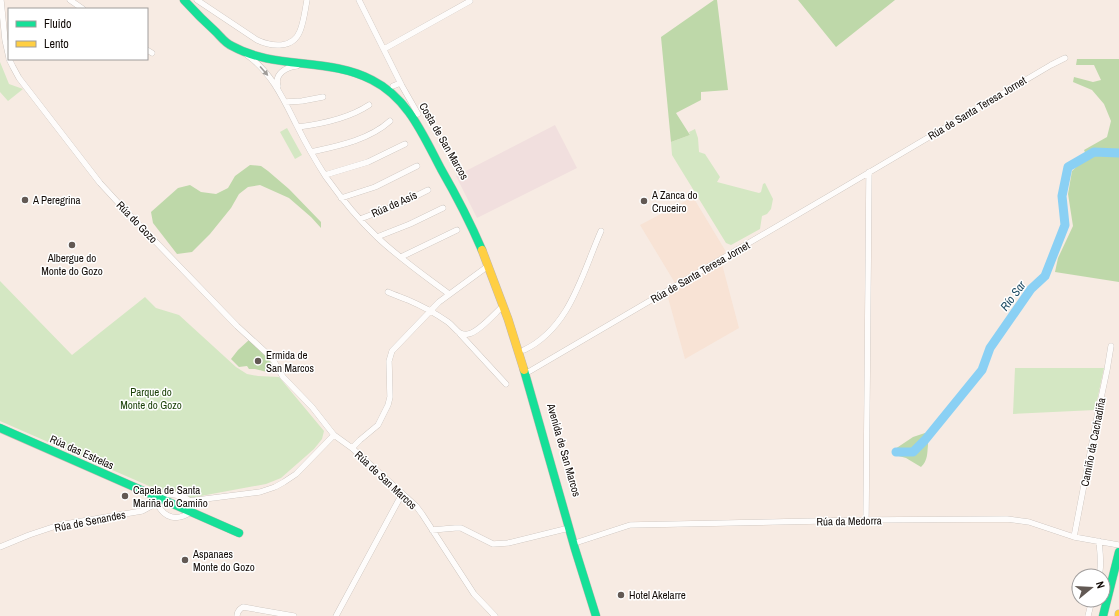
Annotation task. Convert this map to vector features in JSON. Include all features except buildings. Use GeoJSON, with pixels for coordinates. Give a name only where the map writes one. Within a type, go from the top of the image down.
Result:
{"type":"FeatureCollection","features":[{"type":"Feature","properties":{"kind":"main road","name":"Costa de San Marcos"},"geometry":{"type":"LineString","coordinates":[[193,2],[211,27],[224,42],[230,46],[240,51],[271,60],[323,66],[355,72],[381,85],[415,114],[468,219],[482,251],[485,268],[492,274],[506,302]]}},
{"type":"Feature","properties":{"kind":"main road","name":"Costa de San Marcos"},"geometry":{"type":"LineString","coordinates":[[211,27],[235,42],[250,49],[277,56],[320,60],[350,65],[370,73],[398,89],[415,114],[456,183],[480,232],[506,302]]}},
{"type":"Feature","properties":{"kind":"main road"},"geometry":{"type":"LineString","coordinates":[[381,85],[398,89]]}},
{"type":"Feature","properties":{"kind":"main road"},"geometry":{"type":"LineString","coordinates":[[480,232],[489,260],[485,268]]}},
{"type":"Feature","properties":{"kind":"main road"},"geometry":{"type":"LineString","coordinates":[[485,268],[492,267],[506,302]]}},
{"type":"Feature","properties":{"kind":"main road","name":"Avenida de San Marcos"},"geometry":{"type":"LineString","coordinates":[[506,302],[524,350],[530,371],[578,542],[592,605]]}},
{"type":"Feature","properties":{"kind":"main road","name":"Avenida de San Marcos"},"geometry":{"type":"LineString","coordinates":[[506,302],[569,528],[596,616]]}},
{"type":"Feature","properties":{"kind":"main road"},"geometry":{"type":"LineString","coordinates":[[514,335],[520,344],[527,367],[530,371],[529,376],[538,409],[540,425]]}},
{"type":"Feature","properties":{"kind":"main road","name":"Rúa das Estrelas"},"geometry":{"type":"LineString","coordinates":[[0,428],[156,499],[191,512],[239,533]]}},
{"type":"Feature","properties":{"kind":"main road"},"geometry":{"type":"LineString","coordinates":[[569,528],[574,539],[578,542],[576,545],[578,550],[577,555]]}},
{"type":"Feature","properties":{"kind":"main road"},"geometry":{"type":"LineString","coordinates":[[1102,616],[1119,552]]}},
{"type":"Feature","properties":{"kind":"street","name":"Rúa do Gozo"},"geometry":{"type":"LineString","coordinates":[[1,0],[8,54]]}},
{"type":"Feature","properties":{"kind":"street"},"geometry":{"type":"LineString","coordinates":[[70,0],[82,8]]}},
{"type":"Feature","properties":{"kind":"street","name":"Costa de San Marcos"},"geometry":{"type":"LineString","coordinates":[[193,2],[265,44],[276,45],[287,44],[293,41],[298,35],[307,0]]}},
{"type":"Feature","properties":{"kind":"street"},"geometry":{"type":"LineString","coordinates":[[359,0],[398,77],[398,89]]}},
{"type":"Feature","properties":{"kind":"street"},"geometry":{"type":"LineString","coordinates":[[384,49],[470,2]]}},
{"type":"Feature","properties":{"kind":"street"},"geometry":{"type":"LineString","coordinates":[[240,51],[263,68],[279,94],[282,96]]}},
{"type":"Feature","properties":{"kind":"street","name":"Rúa de Santa Teresa Jornet"},"geometry":{"type":"LineString","coordinates":[[530,371],[1065,58]]}},
{"type":"Feature","properties":{"kind":"street","name":"Rúa do Gozo"},"geometry":{"type":"LineString","coordinates":[[9,60],[19,78],[110,194],[237,326],[272,358],[280,372]]}},
{"type":"Feature","properties":{"kind":"street"},"geometry":{"type":"LineString","coordinates":[[323,66],[296,66],[288,68],[283,70],[277,80],[282,96],[311,152],[325,175],[342,198],[377,237],[450,294]]}},
{"type":"Feature","properties":{"kind":"street"},"geometry":{"type":"LineString","coordinates":[[285,102],[302,101],[323,97]]}},
{"type":"Feature","properties":{"kind":"street"},"geometry":{"type":"LineString","coordinates":[[298,127],[334,120],[352,114],[369,105]]}},
{"type":"Feature","properties":{"kind":"street"},"geometry":{"type":"LineString","coordinates":[[311,152],[357,140],[381,128],[390,121]]}},
{"type":"Feature","properties":{"kind":"street"},"geometry":{"type":"LineString","coordinates":[[325,175],[368,162],[405,144]]}},
{"type":"Feature","properties":{"kind":"street"},"geometry":{"type":"LineString","coordinates":[[342,198],[375,187],[417,166]]}},
{"type":"Feature","properties":{"kind":"street"},"geometry":{"type":"LineString","coordinates":[[866,520],[870,172]]}},
{"type":"Feature","properties":{"kind":"street","name":"Rúa de Asís"},"geometry":{"type":"LineString","coordinates":[[360,219],[400,204],[428,190]]}},
{"type":"Feature","properties":{"kind":"street"},"geometry":{"type":"LineString","coordinates":[[377,237],[410,224],[443,208]]}},
{"type":"Feature","properties":{"kind":"street"},"geometry":{"type":"LineString","coordinates":[[401,257],[457,230]]}},
{"type":"Feature","properties":{"kind":"street"},"geometry":{"type":"LineString","coordinates":[[524,350],[535,345],[549,334],[575,296],[601,231]]}},
{"type":"Feature","properties":{"kind":"street"},"geometry":{"type":"LineString","coordinates":[[352,448],[378,425],[388,405],[390,396],[389,361],[392,351],[439,302],[485,268]]}},
{"type":"Feature","properties":{"kind":"street"},"geometry":{"type":"LineString","coordinates":[[388,292],[407,299],[431,311],[450,323],[506,384]]}},
{"type":"Feature","properties":{"kind":"street"},"geometry":{"type":"LineString","coordinates":[[459,333],[465,335],[473,333],[506,302]]}},
{"type":"Feature","properties":{"kind":"street","name":"Camiño da Cachadiña"},"geometry":{"type":"LineString","coordinates":[[1074,537],[1097,417],[1108,370],[1111,346]]}},
{"type":"Feature","properties":{"kind":"street","name":"Rúa de San Marcos"},"geometry":{"type":"LineString","coordinates":[[280,372],[312,407],[334,435],[352,448],[416,506],[474,594],[495,616]]}},
{"type":"Feature","properties":{"kind":"street"},"geometry":{"type":"LineString","coordinates":[[191,512],[191,505],[189,501],[260,492],[284,482],[296,474],[334,435]]}},
{"type":"Feature","properties":{"kind":"street","name":"Rúa das Estrelas"},"geometry":{"type":"LineString","coordinates":[[189,501],[186,498],[172,494],[160,494],[156,499],[160,509],[164,514],[170,517],[187,515],[191,512]]}},
{"type":"Feature","properties":{"kind":"street"},"geometry":{"type":"LineString","coordinates":[[336,616],[402,494]]}},
{"type":"Feature","properties":{"kind":"street","name":"Rúa de Senandes"},"geometry":{"type":"LineString","coordinates":[[0,547],[59,525],[142,511],[156,499]]}},
{"type":"Feature","properties":{"kind":"street","name":"Rúa da Medorra"},"geometry":{"type":"LineString","coordinates":[[578,542],[630,525],[866,520],[1007,519],[1029,522],[1074,537],[1119,545]]}},
{"type":"Feature","properties":{"kind":"street"},"geometry":{"type":"LineString","coordinates":[[432,530],[461,528],[493,544],[508,543],[569,528]]}},
{"type":"Feature","properties":{"kind":"street"},"geometry":{"type":"LineString","coordinates":[[1100,568],[1102,541]]}},
{"type":"Feature","properties":{"kind":"street"},"geometry":{"type":"LineString","coordinates":[[237,616],[237,613],[243,607],[294,616]]}},
{"type":"Feature","properties":{"kind":"shaded area"},"geometry":{"type":"Polygon","coordinates":[[[555,125],[577,168],[477,218],[456,176],[555,125]]]}},
{"type":"Feature","properties":{"kind":"shaded area"},"geometry":{"type":"Polygon","coordinates":[[[693,197],[725,250],[724,255],[675,283],[640,225],[693,197]]]}},
{"type":"Feature","properties":{"kind":"shaded area"},"geometry":{"type":"Polygon","coordinates":[[[722,264],[739,328],[685,359],[667,294],[722,264]]]}},
{"type":"Feature","properties":{"kind":"green space"},"geometry":{"type":"Polygon","coordinates":[[[714,0],[717,0],[728,90],[701,92],[701,100],[676,113],[690,135],[671,142],[661,37],[714,0]]]}},
{"type":"Feature","properties":{"kind":"green space"},"geometry":{"type":"Polygon","coordinates":[[[798,0],[895,0],[836,47],[798,0]]]}},
{"type":"Feature","properties":{"kind":"green space"},"geometry":{"type":"Polygon","coordinates":[[[1077,59],[1119,59],[1119,282],[1055,272],[1058,258],[1073,226],[1068,194],[1072,171],[1087,157],[1084,150],[1107,137],[1111,121],[1104,104],[1092,90],[1073,82],[1074,77],[1093,82],[1101,80],[1094,65],[1076,65],[1077,59]]]}},
{"type":"Feature","properties":{"kind":"green space"},"geometry":{"type":"Polygon","coordinates":[[[0,62],[9,84],[23,89],[8,101],[0,92],[0,62]]]}},
{"type":"Feature","properties":{"kind":"green space"},"geometry":{"type":"Polygon","coordinates":[[[287,128],[302,155],[295,159],[280,132],[287,128]]]}},
{"type":"Feature","properties":{"kind":"green space"},"geometry":{"type":"Polygon","coordinates":[[[695,129],[698,138],[699,152],[705,154],[720,177],[717,182],[759,193],[761,192],[763,184],[765,183],[773,199],[771,209],[767,214],[762,216],[760,229],[731,245],[726,243],[672,155],[671,142],[690,135],[689,132],[695,129]]]}},
{"type":"Feature","properties":{"kind":"green space"},"geometry":{"type":"Polygon","coordinates":[[[250,165],[261,166],[289,189],[321,222],[321,228],[289,198],[260,185],[248,187],[239,194],[231,208],[210,234],[192,252],[177,254],[153,223],[151,212],[178,188],[190,185],[201,192],[216,194],[228,188],[235,176],[250,165]]]}},
{"type":"Feature","properties":{"kind":"green space","name":"Parque do Monte do Gozo"},"geometry":{"type":"Polygon","coordinates":[[[0,281],[72,355],[145,297],[156,308],[179,315],[236,367],[247,374],[279,377],[324,431],[322,439],[314,449],[281,478],[266,484],[190,498],[149,486],[0,421],[0,281]]]}},
{"type":"Feature","properties":{"kind":"green space"},"geometry":{"type":"Polygon","coordinates":[[[250,339],[274,366],[271,373],[249,369],[247,366],[239,367],[231,359],[250,339]]]}},
{"type":"Feature","properties":{"kind":"green space"},"geometry":{"type":"Polygon","coordinates":[[[1015,368],[1104,368],[1095,410],[1013,414],[1015,368]]]}},
{"type":"Feature","properties":{"kind":"green space"},"geometry":{"type":"Polygon","coordinates":[[[925,433],[928,440],[927,454],[925,462],[921,467],[906,458],[895,455],[893,451],[895,449],[913,437],[925,433]]]}},
{"type":"Feature","properties":{"kind":"waterway","name":"Río Sar"},"geometry":{"type":"LineString","coordinates":[[896,452],[913,452],[925,440],[982,370],[990,348],[1031,289],[1045,276],[1065,225],[1062,196],[1068,167],[1094,152],[1119,153]]}},
{"type":"Feature","properties":{"kind":"traffic: fast"},"geometry":{"type":"LineString","coordinates":[[184,0],[223,40],[232,46],[266,58],[338,68],[372,80],[385,88],[405,107],[421,131],[463,209],[482,250]]}},
{"type":"Feature","properties":{"kind":"traffic: fast"},"geometry":{"type":"LineString","coordinates":[[524,370],[575,549],[596,616]]}},
{"type":"Feature","properties":{"kind":"traffic: fast"},"geometry":{"type":"LineString","coordinates":[[0,428],[239,533]]}},
{"type":"Feature","properties":{"kind":"traffic: fast"},"geometry":{"type":"LineString","coordinates":[[1103,616],[1119,552]]}},
{"type":"Feature","properties":{"kind":"traffic: slow"},"geometry":{"type":"LineString","coordinates":[[482,250],[508,319],[524,370]]}},
{"type":"Feature","properties":{"kind":"place","name":"A Peregrina"},"geometry":{"type":"Point","coordinates":[25,200]}},
{"type":"Feature","properties":{"kind":"place","name":"A Zanca do Cruceiro"},"geometry":{"type":"Point","coordinates":[644,201]}},
{"type":"Feature","properties":{"kind":"place","name":"Albergue do Monte do Gozo"},"geometry":{"type":"Point","coordinates":[72,245]}},
{"type":"Feature","properties":{"kind":"place","name":"Ermida de San Marcos"},"geometry":{"type":"Point","coordinates":[258,361]}},
{"type":"Feature","properties":{"kind":"place","name":"Capela de Santa Mariña do Camiño"},"geometry":{"type":"Point","coordinates":[125,496]}},
{"type":"Feature","properties":{"kind":"place","name":"Aspanaes Monte do Gozo"},"geometry":{"type":"Point","coordinates":[185,560]}},
{"type":"Feature","properties":{"kind":"place","name":"Hotel Akelarre"},"geometry":{"type":"Point","coordinates":[621,595]}}]}
